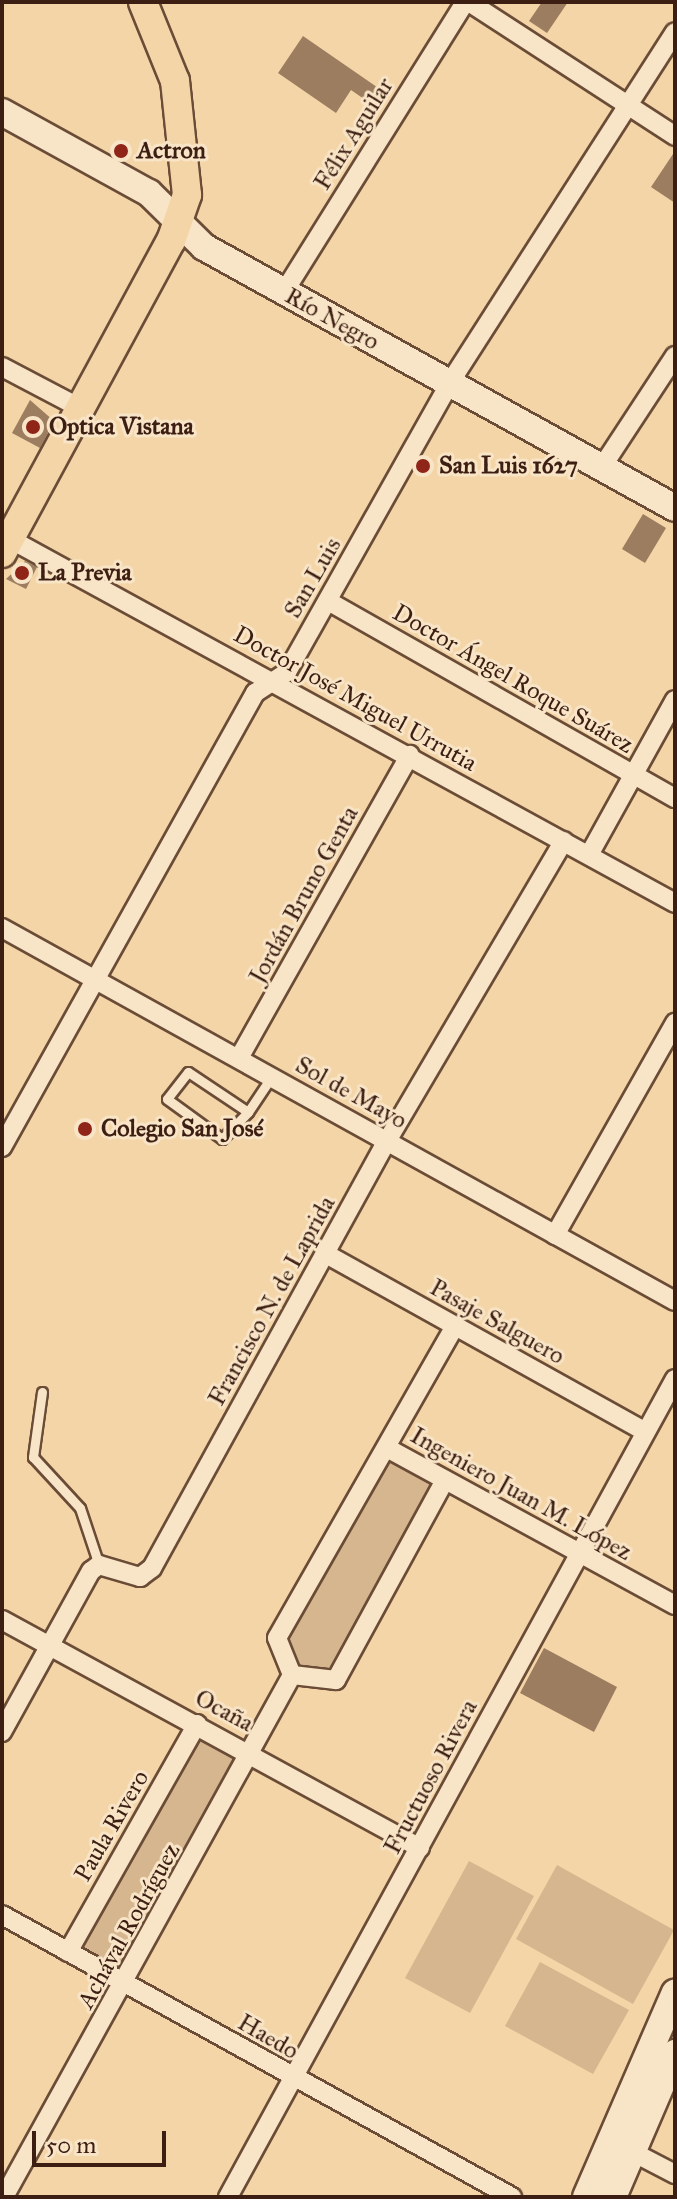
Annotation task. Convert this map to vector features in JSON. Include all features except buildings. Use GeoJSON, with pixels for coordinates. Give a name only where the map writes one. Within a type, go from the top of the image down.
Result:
{"type":"FeatureCollection","features":[{"type":"Feature","properties":{"kind":"main road"},"geometry":{"type":"LineString","coordinates":[[123,2],[159,85],[179,218]]}},
{"type":"Feature","properties":{"kind":"main road"},"geometry":{"type":"LineString","coordinates":[[6,546],[82,409],[179,218],[187,180],[179,102],[143,2]]}},
{"type":"Feature","properties":{"kind":"street"},"geometry":{"type":"LineString","coordinates":[[467,2],[675,136]]}},
{"type":"Feature","properties":{"kind":"street","name":"Félix Aguilar"},"geometry":{"type":"LineString","coordinates":[[284,292],[467,2]]}},
{"type":"Feature","properties":{"kind":"street","name":"San Luis"},"geometry":{"type":"LineString","coordinates":[[2,1147],[98,980],[255,693],[275,682],[328,601],[449,384],[675,32]]}},
{"type":"Feature","properties":{"kind":"street","name":"Río Negro"},"geometry":{"type":"LineString","coordinates":[[2,112],[149,193],[179,218],[204,247],[675,508]]}},
{"type":"Feature","properties":{"kind":"street"},"geometry":{"type":"LineString","coordinates":[[602,467],[675,356]]}},
{"type":"Feature","properties":{"kind":"street"},"geometry":{"type":"LineString","coordinates":[[2,367],[82,409]]}},
{"type":"Feature","properties":{"kind":"street","name":"Doctor José Miguel Urrutia"},"geometry":{"type":"LineString","coordinates":[[6,546],[275,682],[675,903]]}},
{"type":"Feature","properties":{"kind":"street","name":"Doctor Ángel Roque Suárez"},"geometry":{"type":"LineString","coordinates":[[328,601],[675,798]]}},
{"type":"Feature","properties":{"kind":"street"},"geometry":{"type":"LineString","coordinates":[[589,855],[675,700]]}},
{"type":"Feature","properties":{"kind":"street","name":"Jordán Bruno Genta"},"geometry":{"type":"LineString","coordinates":[[239,1058],[410,755]]}},
{"type":"Feature","properties":{"kind":"street","name":"Francisco N. de Laprida"},"geometry":{"type":"LineString","coordinates":[[99,1565],[140,1577],[152,1568],[387,1141],[564,841]]}},
{"type":"Feature","properties":{"kind":"street","name":"Sol de Mayo"},"geometry":{"type":"LineString","coordinates":[[2,928],[675,1301]]}},
{"type":"Feature","properties":{"kind":"street"},"geometry":{"type":"LineString","coordinates":[[555,1235],[675,1023]]}},
{"type":"Feature","properties":{"kind":"street","name":"Pasaje Salguero"},"geometry":{"type":"LineString","coordinates":[[326,1254],[644,1431]]}},
{"type":"Feature","properties":{"kind":"street"},"geometry":{"type":"LineString","coordinates":[[445,1480],[336,1680],[292,1675],[277,1638],[455,1326]]}},
{"type":"Feature","properties":{"kind":"street","name":"Fructuoso Rivera"},"geometry":{"type":"LineString","coordinates":[[228,2197],[675,1379]]}},
{"type":"Feature","properties":{"kind":"street","name":"Ingeniero Juan M. López"},"geometry":{"type":"LineString","coordinates":[[387,1448],[675,1605]]}},
{"type":"Feature","properties":{"kind":"street"},"geometry":{"type":"LineString","coordinates":[[2,1732],[99,1565]]}},
{"type":"Feature","properties":{"kind":"street","name":"Ocaña"},"geometry":{"type":"LineString","coordinates":[[2,1620],[420,1848]]}},
{"type":"Feature","properties":{"kind":"street","name":"Achával Rodríguez"},"geometry":{"type":"LineString","coordinates":[[4,2197],[126,1983],[292,1675]]}},
{"type":"Feature","properties":{"kind":"street","name":"Paula Rivero"},"geometry":{"type":"LineString","coordinates":[[68,1952],[197,1724]]}},
{"type":"Feature","properties":{"kind":"street","name":"Haedo"},"geometry":{"type":"LineString","coordinates":[[2,1915],[294,2080],[512,2197]]}},
{"type":"Feature","properties":{"kind":"street"},"geometry":{"type":"LineString","coordinates":[[613,2197],[624,2147],[675,1992]]}},
{"type":"Feature","properties":{"kind":"street"},"geometry":{"type":"LineString","coordinates":[[586,2197],[624,2147],[675,2053]]}},
{"type":"Feature","properties":{"kind":"street"},"geometry":{"type":"LineString","coordinates":[[624,2147],[675,2174]]}},
{"type":"Feature","properties":{"kind":"lane"},"geometry":{"type":"LineString","coordinates":[[248,1112],[188,1072],[167,1099],[218,1138],[248,1112],[272,1076]]}},
{"type":"Feature","properties":{"kind":"lane"},"geometry":{"type":"LineString","coordinates":[[42,1392],[33,1457],[80,1508],[99,1565]]}},
{"type":"Feature","properties":{"kind":"shaded area"},"geometry":{"type":"Polygon","coordinates":[[[389,1453],[439,1480],[334,1675],[296,1670],[285,1638],[389,1453]]]}},
{"type":"Feature","properties":{"kind":"shaded area"},"geometry":{"type":"Polygon","coordinates":[[[198,1738],[235,1758],[116,1972],[78,1950],[198,1738]]]}},
{"type":"Feature","properties":{"kind":"shaded area"},"geometry":{"type":"Polygon","coordinates":[[[469,1861],[534,1896],[470,2013],[405,1978],[469,1861]]]}},
{"type":"Feature","properties":{"kind":"shaded area"},"geometry":{"type":"Polygon","coordinates":[[[557,1865],[674,1930],[633,2004],[516,1939],[557,1865]]]}},
{"type":"Feature","properties":{"kind":"shaded area"},"geometry":{"type":"Polygon","coordinates":[[[540,1962],[629,2010],[593,2074],[505,2026],[540,1962]]]}},
{"type":"Feature","properties":{"kind":"place","name":"Actron"},"geometry":{"type":"Point","coordinates":[121,151]}},
{"type":"Feature","properties":{"kind":"place","name":"Optica Vistana"},"geometry":{"type":"Point","coordinates":[33,427]}},
{"type":"Feature","properties":{"kind":"place","name":"San Luis 1627"},"geometry":{"type":"Point","coordinates":[423,466]}},
{"type":"Feature","properties":{"kind":"place","name":"La Previa"},"geometry":{"type":"Point","coordinates":[22,573]}},
{"type":"Feature","properties":{"kind":"place","name":"Colegio San José"},"geometry":{"type":"Point","coordinates":[85,1129]}}]}
